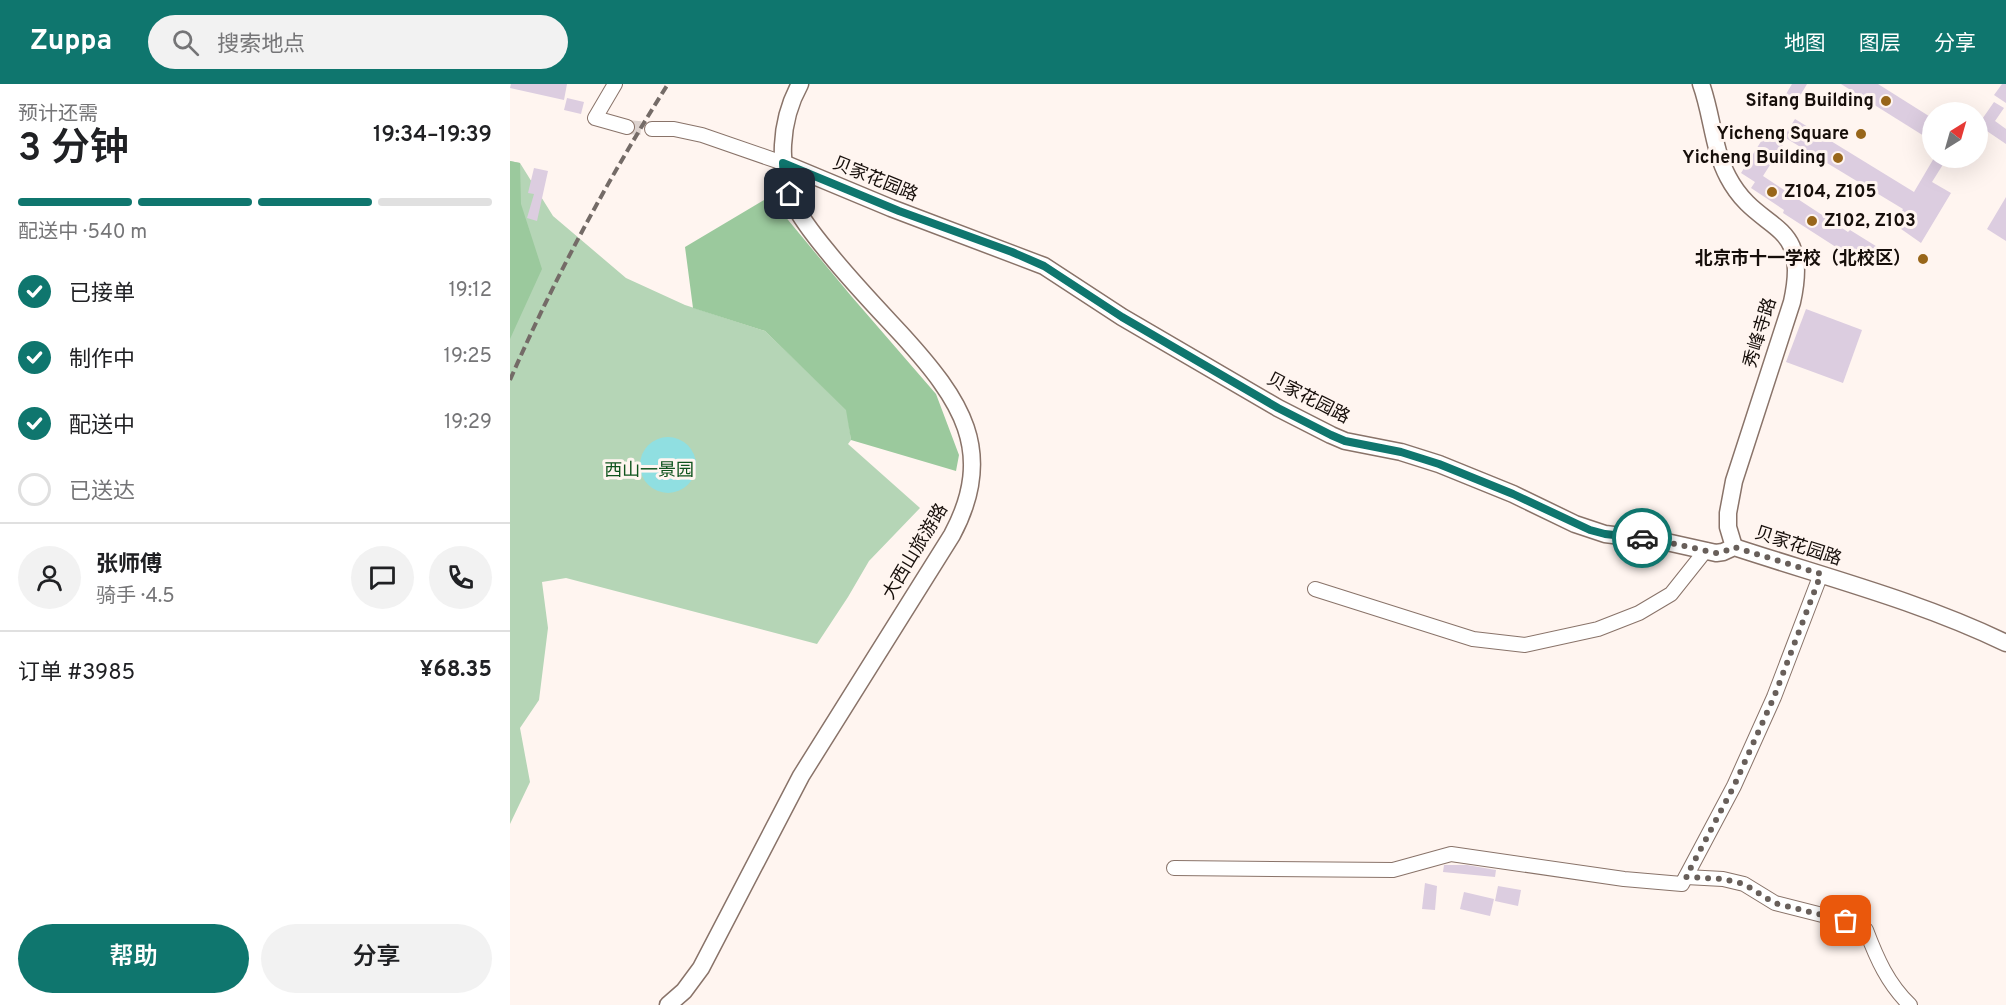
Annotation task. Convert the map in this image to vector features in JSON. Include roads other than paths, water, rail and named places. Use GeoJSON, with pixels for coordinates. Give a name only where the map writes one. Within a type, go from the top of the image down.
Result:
{"type":"FeatureCollection","features":[{"type":"Feature","properties":{"kind":"street"},"geometry":{"type":"LineString","coordinates":[[615,84],[595,118],[627,127]]}},
{"type":"Feature","properties":{"kind":"street","name":"大西山旅游路"},"geometry":{"type":"LineString","coordinates":[[668,1005],[684,991],[701,968],[801,776],[939,558],[962,516],[969,493],[972,461],[968,434],[955,402],[930,366],[839,267],[804,224],[784,179],[783,135],[800,84]]}},
{"type":"Feature","properties":{"kind":"street","name":"秀峰寺路"},"geometry":{"type":"LineString","coordinates":[[1701,84],[1727,175],[1745,202],[1786,236],[1794,252],[1797,265],[1792,302],[1734,481],[1728,513],[1728,527],[1734,547]]}},
{"type":"Feature","properties":{"kind":"street","name":"贝家花园路"},"geometry":{"type":"LineString","coordinates":[[652,129],[674,129],[702,135],[783,163],[899,211],[1044,266],[1122,317],[1278,408],[1336,438],[1401,452],[1430,461],[1513,494],[1575,524],[1605,534],[1723,552],[1734,547],[1955,620],[2006,643]]}},
{"type":"Feature","properties":{"kind":"street"},"geometry":{"type":"LineString","coordinates":[[1315,588],[1473,639],[1525,645],[1598,629],[1639,613],[1671,594],[1706,550]]}},
{"type":"Feature","properties":{"kind":"street"},"geometry":{"type":"LineString","coordinates":[[1174,868],[1393,870],[1451,854],[1624,879],[1682,884],[1734,786],[1774,697],[1821,574]]}},
{"type":"Feature","properties":{"kind":"street"},"geometry":{"type":"LineString","coordinates":[[1686,877],[1723,879],[1744,884],[1774,903],[1846,921],[1866,930],[1889,981],[1898,994],[1911,1005]]}},
{"type":"Feature","properties":{"kind":"water"},"geometry":{"type":"Polygon","coordinates":[[[663,437],[673,437],[688,445],[694,454],[696,465],[694,476],[688,485],[673,493],[663,493],[652,488],[645,481],[640,470],[640,460],[645,449],[652,442],[663,437]]]}},
{"type":"Feature","properties":{"kind":"tunnel"},"geometry":{"type":"LineString","coordinates":[[627,127],[652,129]]}},
{"type":"Feature","properties":{"kind":"railway"},"geometry":{"type":"LineString","coordinates":[[510,380],[583,229],[668,84]]}},
{"type":"Feature","properties":{"kind":"place","name":"Sifang Building"},"geometry":{"type":"Point","coordinates":[1886,101]}},
{"type":"Feature","properties":{"kind":"place","name":"Yicheng Square"},"geometry":{"type":"Point","coordinates":[1861,134]}},
{"type":"Feature","properties":{"kind":"place","name":"Yicheng Building"},"geometry":{"type":"Point","coordinates":[1838,158]}},
{"type":"Feature","properties":{"kind":"place","name":"Z104, Z105"},"geometry":{"type":"Point","coordinates":[1772,192]}},
{"type":"Feature","properties":{"kind":"place","name":"Z102, Z103"},"geometry":{"type":"Point","coordinates":[1812,221]}},
{"type":"Feature","properties":{"kind":"place","name":"北京市十一学校（北校区）"},"geometry":{"type":"Point","coordinates":[1923,259]}},
{"type":"Feature","properties":{"kind":"park label","name":"西山一景园"},"geometry":{"type":"Point","coordinates":[649,471]}}]}
